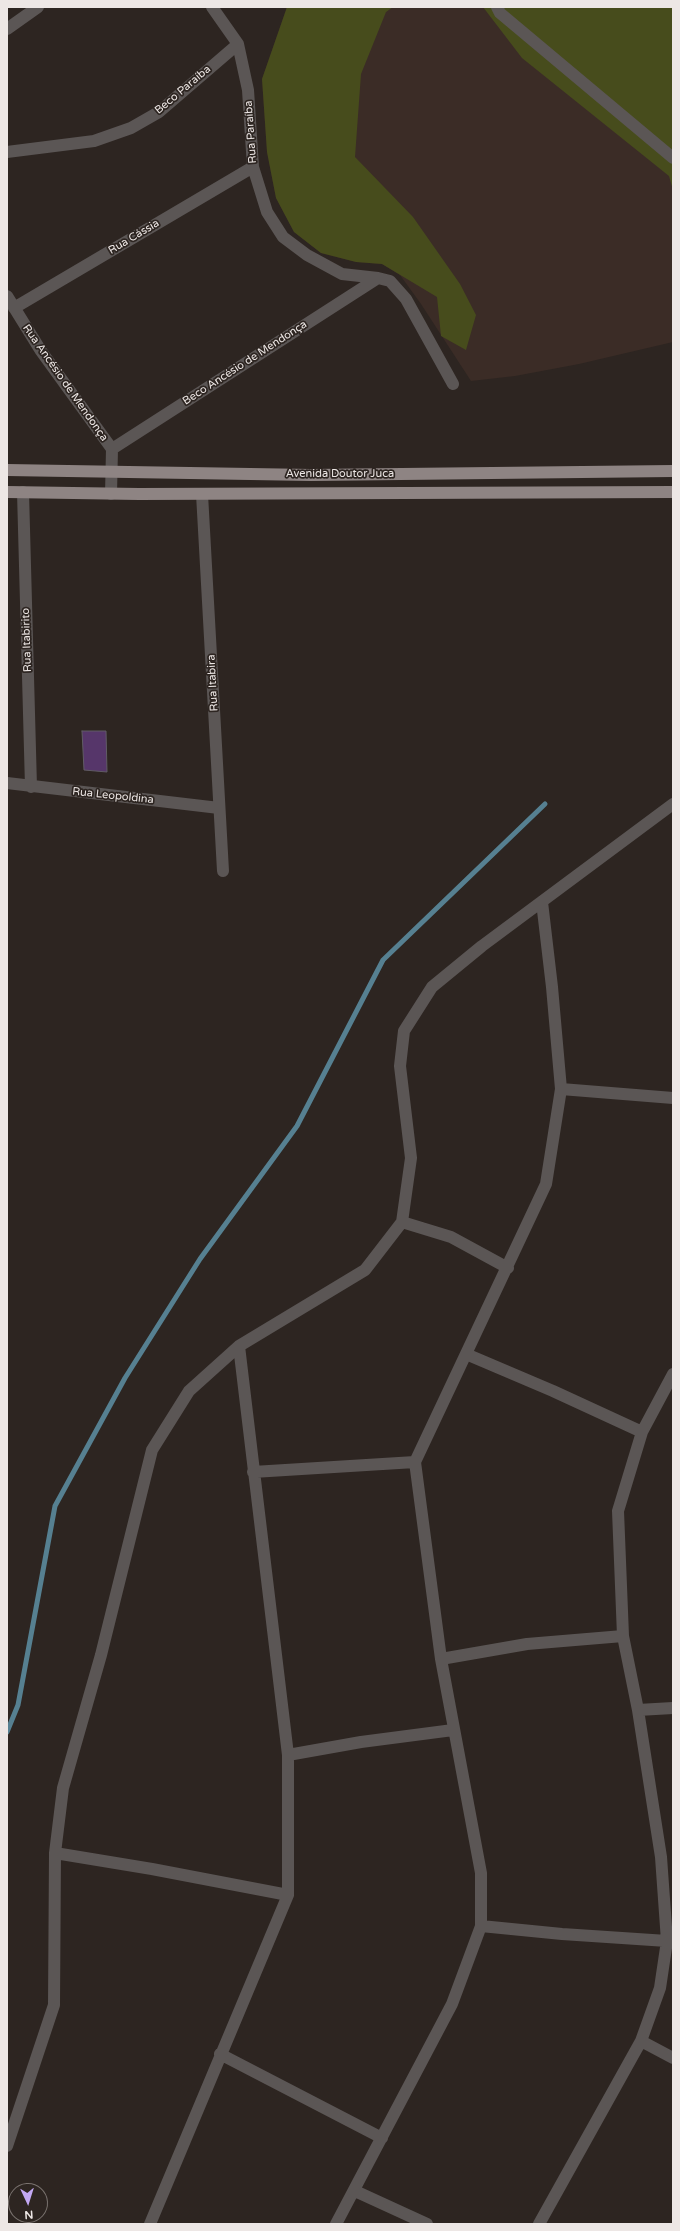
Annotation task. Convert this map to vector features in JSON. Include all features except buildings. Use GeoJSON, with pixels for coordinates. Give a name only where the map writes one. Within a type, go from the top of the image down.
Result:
{"type":"FeatureCollection","features":[{"type":"Feature","properties":{"kind":"main road","name":"Avenida Doutor Juca"},"geometry":{"type":"LineString","coordinates":[[7,470],[311,474],[670,470]]}},
{"type":"Feature","properties":{"kind":"main road","name":"Avenida Doutor Juca"},"geometry":{"type":"LineString","coordinates":[[7,492],[202,494],[673,492]]}},
{"type":"Feature","properties":{"kind":"street"},"geometry":{"type":"LineString","coordinates":[[7,29],[38,7]]}},
{"type":"Feature","properties":{"kind":"street","name":"Rua Paraíba"},"geometry":{"type":"LineString","coordinates":[[212,7],[238,44],[248,90],[253,167],[267,212],[283,237],[307,255],[342,274],[378,278],[390,281],[406,299],[453,384]]}},
{"type":"Feature","properties":{"kind":"street"},"geometry":{"type":"LineString","coordinates":[[497,7],[500,13],[673,158]]}},
{"type":"Feature","properties":{"kind":"street","name":"Beco Paraíba"},"geometry":{"type":"LineString","coordinates":[[7,152],[94,141],[131,128],[159,112],[238,44]]}},
{"type":"Feature","properties":{"kind":"street","name":"Rua Cássia"},"geometry":{"type":"LineString","coordinates":[[14,308],[253,167]]}},
{"type":"Feature","properties":{"kind":"street","name":"Beco Ancésio de Mendonça"},"geometry":{"type":"LineString","coordinates":[[112,449],[378,278]]}},
{"type":"Feature","properties":{"kind":"street","name":"Rua Ancésio de Mendonça"},"geometry":{"type":"LineString","coordinates":[[7,296],[41,351],[112,449],[111,494]]}},
{"type":"Feature","properties":{"kind":"street","name":"Rua Itabirito"},"geometry":{"type":"LineString","coordinates":[[23,492],[31,787]]}},
{"type":"Feature","properties":{"kind":"street","name":"Rua Itabira"},"geometry":{"type":"LineString","coordinates":[[202,494],[223,871]]}},
{"type":"Feature","properties":{"kind":"street","name":"Rua Leopoldina"},"geometry":{"type":"LineString","coordinates":[[7,783],[219,808]]}},
{"type":"Feature","properties":{"kind":"street"},"geometry":{"type":"LineString","coordinates":[[7,2146],[54,2004],[55,1853],[62,1788],[101,1655],[152,1450],[189,1392],[239,1346],[365,1270],[402,1222],[411,1158],[400,1066],[404,1031],[432,987],[673,804]]}},
{"type":"Feature","properties":{"kind":"street"},"geometry":{"type":"LineString","coordinates":[[336,2224],[355,2191],[452,2004],[481,1926],[481,1873],[453,1730],[441,1659],[416,1462],[546,1184],[561,1089],[552,987],[542,902]]}},
{"type":"Feature","properties":{"kind":"street"},"geometry":{"type":"LineString","coordinates":[[561,1089],[673,1098]]}},
{"type":"Feature","properties":{"kind":"street"},"geometry":{"type":"LineString","coordinates":[[402,1222],[451,1237],[508,1268]]}},
{"type":"Feature","properties":{"kind":"street"},"geometry":{"type":"LineString","coordinates":[[150,2224],[220,2054],[288,1895],[288,1755],[239,1346]]}},
{"type":"Feature","properties":{"kind":"street"},"geometry":{"type":"LineString","coordinates":[[466,1354],[554,1390],[642,1432]]}},
{"type":"Feature","properties":{"kind":"street"},"geometry":{"type":"LineString","coordinates":[[539,2224],[641,2041],[660,1988],[667,1941],[661,1857],[638,1710],[623,1636],[618,1511],[642,1432],[673,1374]]}},
{"type":"Feature","properties":{"kind":"street"},"geometry":{"type":"LineString","coordinates":[[253,1472],[416,1462]]}},
{"type":"Feature","properties":{"kind":"street"},"geometry":{"type":"LineString","coordinates":[[441,1659],[527,1644],[623,1636]]}},
{"type":"Feature","properties":{"kind":"street"},"geometry":{"type":"LineString","coordinates":[[638,1710],[673,1708]]}},
{"type":"Feature","properties":{"kind":"street"},"geometry":{"type":"LineString","coordinates":[[288,1755],[361,1742],[453,1730]]}},
{"type":"Feature","properties":{"kind":"street"},"geometry":{"type":"LineString","coordinates":[[55,1853],[152,1869],[288,1895]]}},
{"type":"Feature","properties":{"kind":"street"},"geometry":{"type":"LineString","coordinates":[[481,1926],[562,1934],[667,1941]]}},
{"type":"Feature","properties":{"kind":"street"},"geometry":{"type":"LineString","coordinates":[[641,2041],[673,2058]]}},
{"type":"Feature","properties":{"kind":"street"},"geometry":{"type":"LineString","coordinates":[[220,2054],[382,2138]]}},
{"type":"Feature","properties":{"kind":"street"},"geometry":{"type":"LineString","coordinates":[[355,2191],[427,2224]]}},
{"type":"Feature","properties":{"kind":"shaded area"},"geometry":{"type":"Polygon","coordinates":[[[287,7],[673,7],[673,342],[579,364],[515,376],[471,381],[421,304],[400,275],[382,264],[356,262],[321,253],[294,232],[276,198],[267,152],[262,79],[287,7]]]}},
{"type":"Feature","properties":{"kind":"green space"},"geometry":{"type":"Polygon","coordinates":[[[287,7],[393,7],[386,12],[361,74],[355,157],[413,217],[460,284],[476,315],[466,350],[441,336],[437,297],[382,264],[356,262],[321,253],[294,232],[276,198],[267,152],[262,79],[287,7]]]}},
{"type":"Feature","properties":{"kind":"green space"},"geometry":{"type":"Polygon","coordinates":[[[483,7],[673,7],[673,190],[669,176],[522,58],[483,7]]]}},
{"type":"Feature","properties":{"kind":"waterway"},"geometry":{"type":"LineString","coordinates":[[7,1732],[18,1705],[55,1506],[125,1378],[200,1259],[297,1126],[383,960],[545,804]]}}]}
